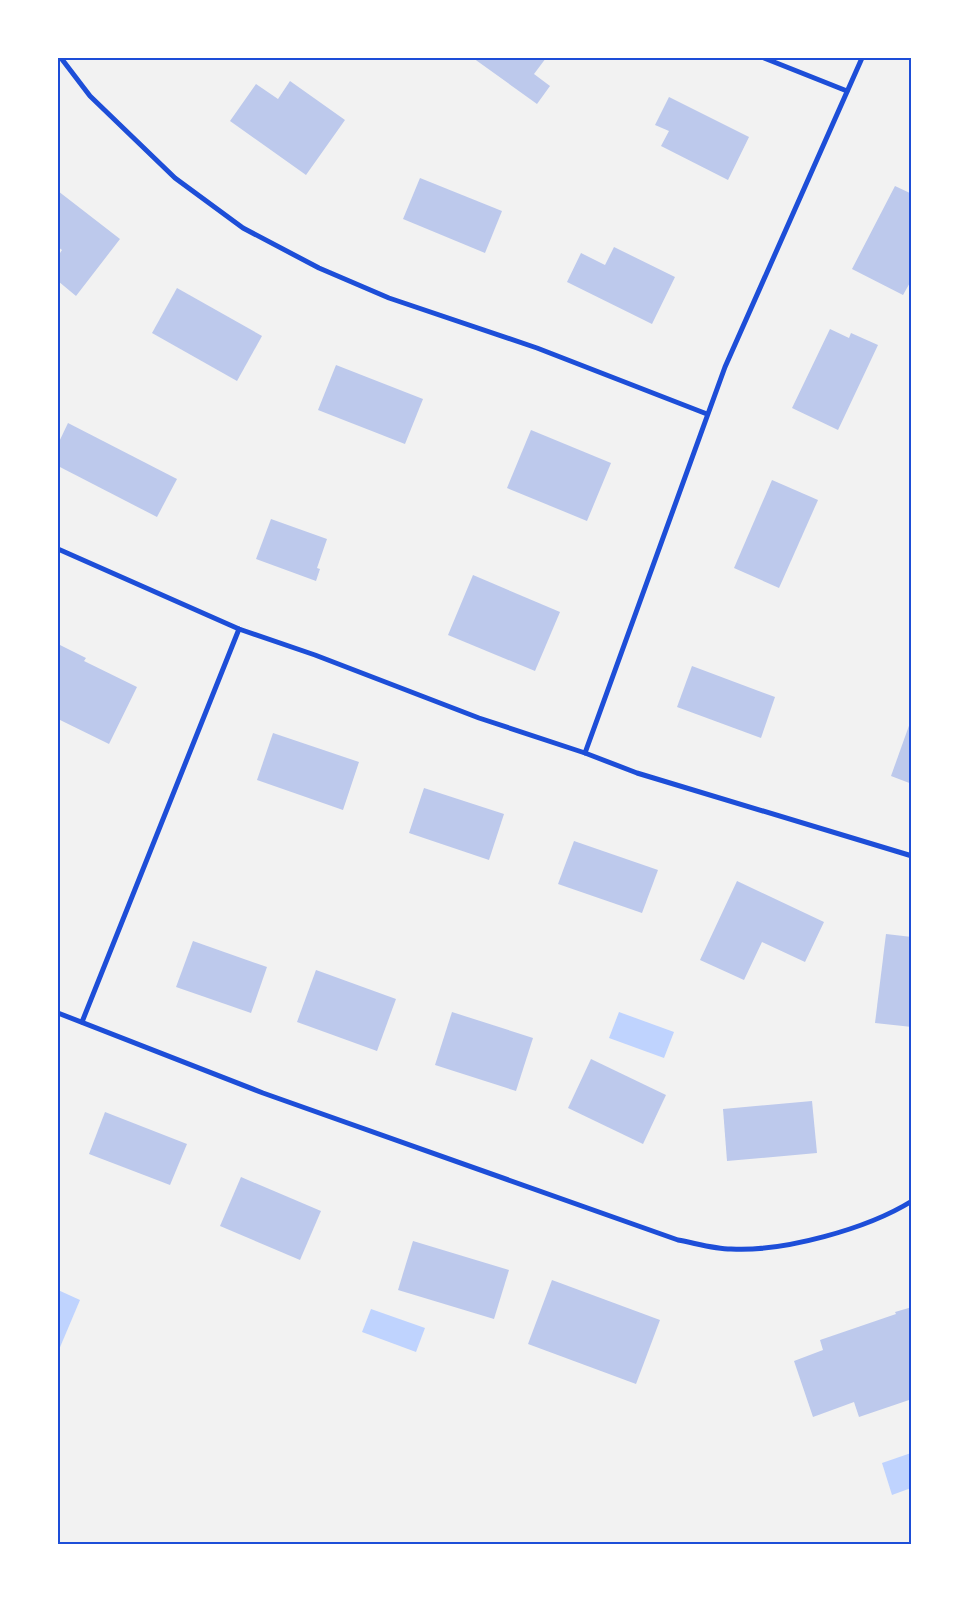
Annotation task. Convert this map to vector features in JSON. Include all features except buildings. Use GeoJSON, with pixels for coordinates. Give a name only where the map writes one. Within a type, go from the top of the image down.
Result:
{"type":"FeatureCollection","features":[{"type":"Feature","properties":{"kind":"street"},"geometry":{"type":"LineString","coordinates":[[61,58],[90,96],[175,178],[243,228],[319,268],[389,298],[537,348],[707,414]]}},
{"type":"Feature","properties":{"kind":"street"},"geometry":{"type":"LineString","coordinates":[[764,58],[847,91]]}},
{"type":"Feature","properties":{"kind":"street"},"geometry":{"type":"LineString","coordinates":[[584,753],[725,367],[862,58]]}},
{"type":"Feature","properties":{"kind":"street"},"geometry":{"type":"LineString","coordinates":[[58,550],[239,629],[315,655],[479,718],[637,773],[912,856]]}},
{"type":"Feature","properties":{"kind":"street"},"geometry":{"type":"LineString","coordinates":[[82,1022],[239,629]]}},
{"type":"Feature","properties":{"kind":"street"},"geometry":{"type":"LineString","coordinates":[[58,1013],[263,1093],[678,1240],[730,1249],[766,1248],[824,1237],[895,1212],[912,1201]]}},
{"type":"Feature","properties":{"kind":"water"},"geometry":{"type":"Polygon","coordinates":[[[619,1012],[674,1032],[664,1058],[609,1038],[619,1012]]]}},
{"type":"Feature","properties":{"kind":"water"},"geometry":{"type":"Polygon","coordinates":[[[58,1290],[80,1300],[58,1352],[58,1290]]]}},
{"type":"Feature","properties":{"kind":"water"},"geometry":{"type":"Polygon","coordinates":[[[371,1309],[425,1328],[416,1352],[362,1332],[371,1309]]]}},
{"type":"Feature","properties":{"kind":"water"},"geometry":{"type":"Polygon","coordinates":[[[911,1453],[911,1488],[892,1495],[882,1463],[911,1453]]]}}]}
